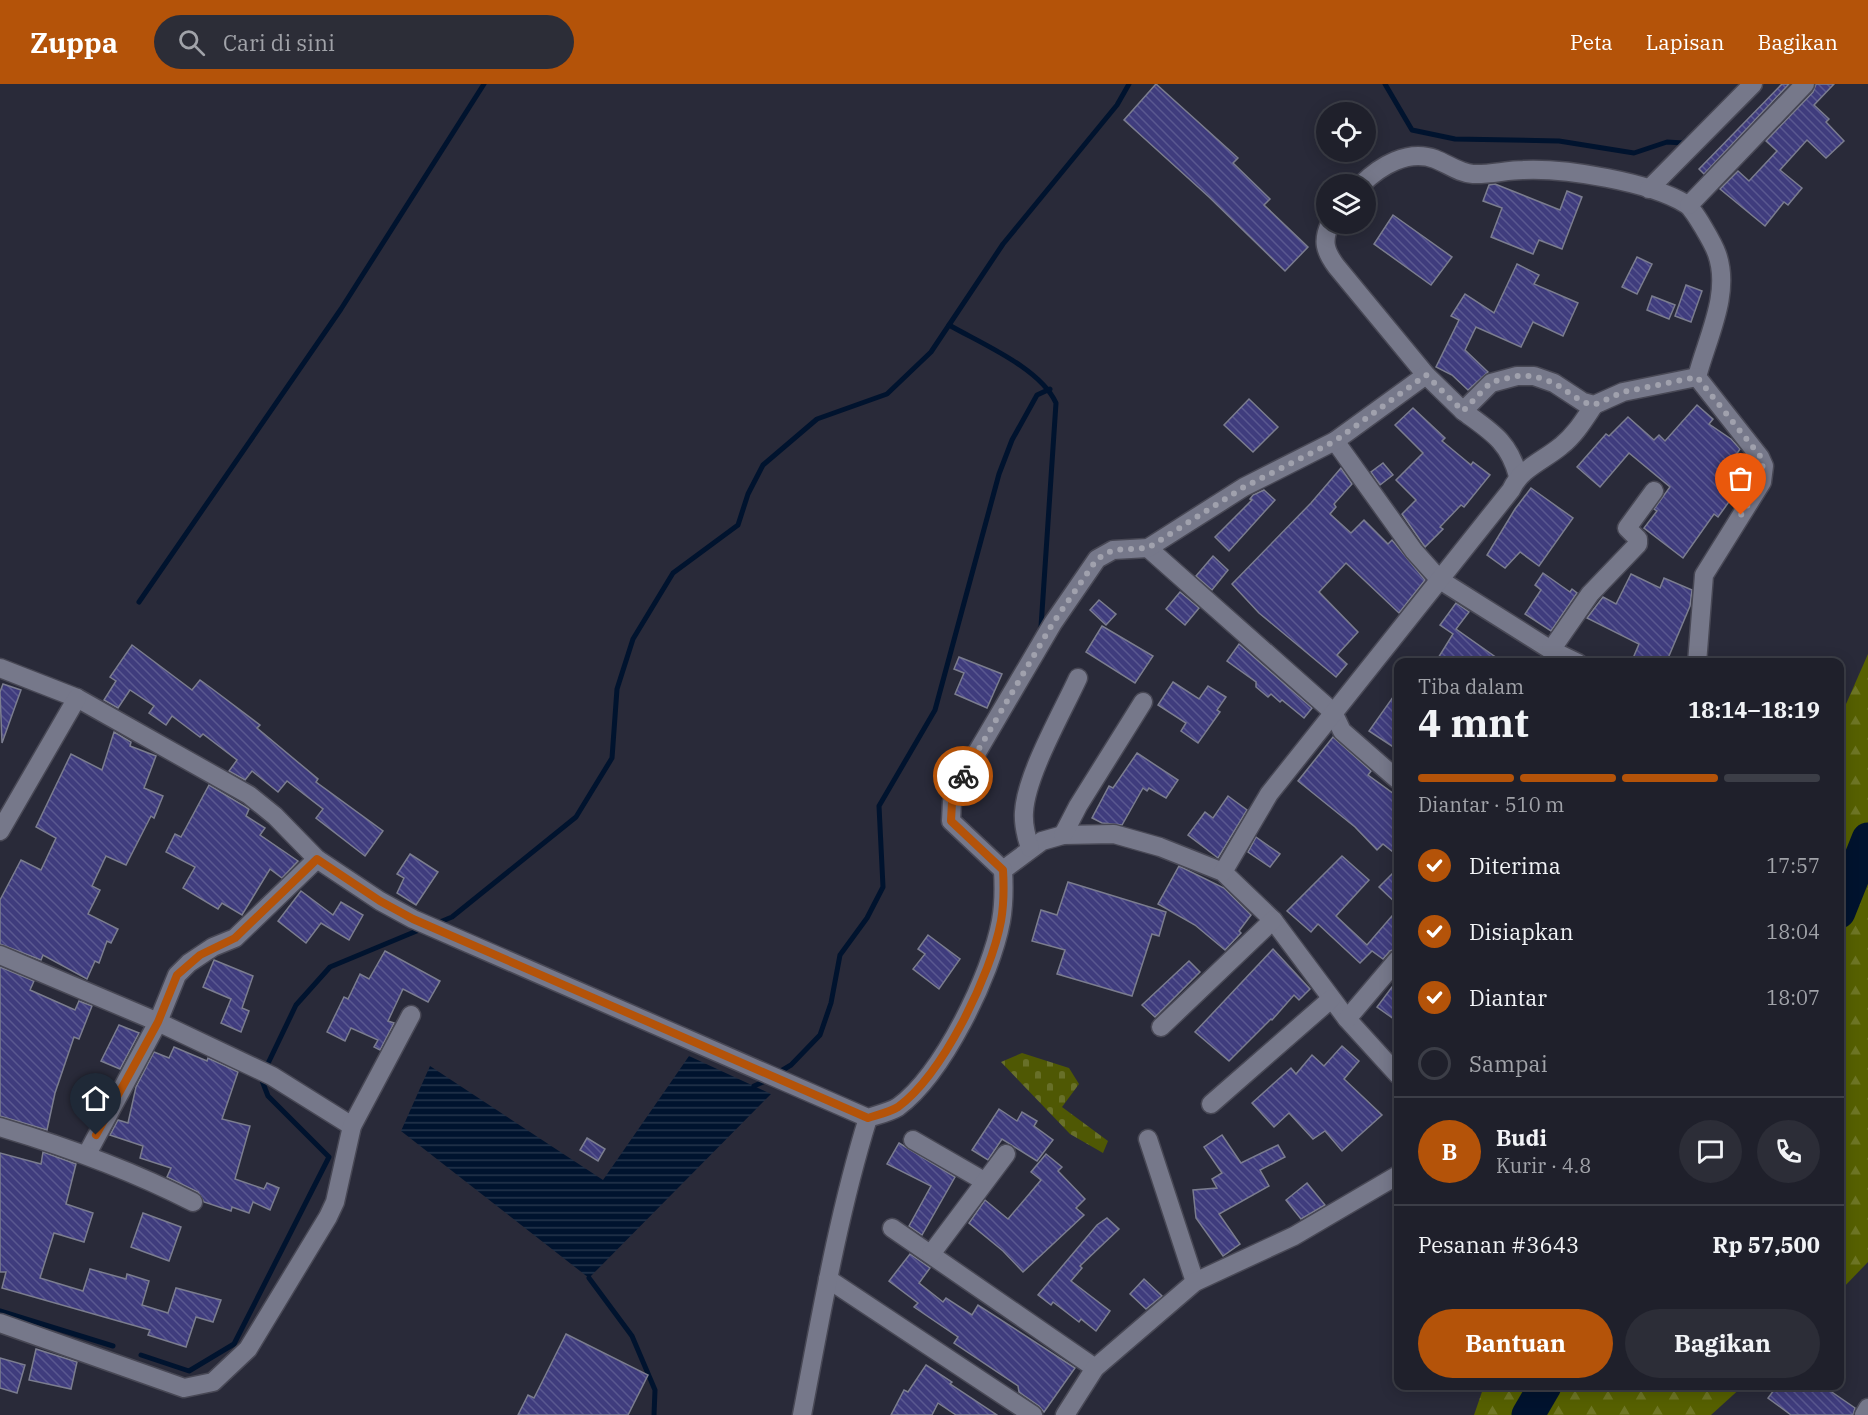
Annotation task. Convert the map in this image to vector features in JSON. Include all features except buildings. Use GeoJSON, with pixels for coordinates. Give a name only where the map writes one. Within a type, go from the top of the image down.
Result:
{"type":"FeatureCollection","features":[{"type":"Feature","properties":{"kind":"street"},"geometry":{"type":"LineString","coordinates":[[1649,189],[1753,84]]}},
{"type":"Feature","properties":{"kind":"street"},"geometry":{"type":"LineString","coordinates":[[1689,205],[1804,84]]}},
{"type":"Feature","properties":{"kind":"street"},"geometry":{"type":"LineString","coordinates":[[1376,174],[1396,159],[1417,156],[1432,158],[1473,174],[1525,170],[1579,173],[1649,189],[1689,205],[1716,250],[1722,269],[1722,286],[1716,315],[1697,377]]}},
{"type":"Feature","properties":{"kind":"street"},"geometry":{"type":"LineString","coordinates":[[1327,234],[1324,243],[1326,252],[1426,375],[1463,411],[1504,441],[1514,461],[1518,476]]}},
{"type":"Feature","properties":{"kind":"street"},"geometry":{"type":"LineString","coordinates":[[0,668],[77,698],[249,795],[276,816],[317,859],[380,901],[413,919],[868,1118],[896,1108],[946,1054],[986,970],[997,938],[1003,900],[1003,870],[951,821],[956,788],[1053,623],[1097,559],[1113,550],[1148,548],[1244,487],[1335,441],[1426,375]]}},
{"type":"Feature","properties":{"kind":"street"},"geometry":{"type":"LineString","coordinates":[[1463,411],[1491,382],[1517,376],[1534,376],[1554,383],[1583,402],[1594,405]]}},
{"type":"Feature","properties":{"kind":"street"},"geometry":{"type":"LineString","coordinates":[[1223,872],[1269,794],[1511,490],[1518,476],[1563,445],[1578,430],[1594,405],[1623,392],[1697,377]]}},
{"type":"Feature","properties":{"kind":"street"},"geometry":{"type":"LineString","coordinates":[[1697,377],[1760,456],[1764,473],[1762,482],[1704,575],[1697,658]]}},
{"type":"Feature","properties":{"kind":"street"},"geometry":{"type":"LineString","coordinates":[[1335,441],[1414,551],[1440,580],[1551,650],[1568,658]]}},
{"type":"Feature","properties":{"kind":"street"},"geometry":{"type":"LineString","coordinates":[[1551,650],[1590,594],[1638,544],[1638,539],[1627,528],[1654,491]]}},
{"type":"Feature","properties":{"kind":"street"},"geometry":{"type":"LineString","coordinates":[[1148,548],[1333,712],[1342,731],[1394,776]]}},
{"type":"Feature","properties":{"kind":"street"},"geometry":{"type":"LineString","coordinates":[[1030,848],[1024,828],[1024,809],[1030,786],[1078,678]]}},
{"type":"Feature","properties":{"kind":"street"},"geometry":{"type":"LineString","coordinates":[[0,831],[77,698]]}},
{"type":"Feature","properties":{"kind":"street"},"geometry":{"type":"LineString","coordinates":[[1063,835],[1078,806],[1143,702]]}},
{"type":"Feature","properties":{"kind":"street"},"geometry":{"type":"LineString","coordinates":[[1003,870],[1030,848],[1063,835],[1114,834],[1160,847],[1223,872],[1273,920],[1347,1019],[1394,1071]]}},
{"type":"Feature","properties":{"kind":"street"},"geometry":{"type":"LineString","coordinates":[[87,1154],[158,1022],[177,975],[189,963],[213,947],[235,938],[317,859]]}},
{"type":"Feature","properties":{"kind":"street"},"geometry":{"type":"LineString","coordinates":[[1161,1027],[1273,920]]}},
{"type":"Feature","properties":{"kind":"street"},"geometry":{"type":"LineString","coordinates":[[0,955],[158,1022],[272,1076],[352,1126]]}},
{"type":"Feature","properties":{"kind":"street"},"geometry":{"type":"LineString","coordinates":[[1347,1019],[1394,964]]}},
{"type":"Feature","properties":{"kind":"street"},"geometry":{"type":"LineString","coordinates":[[1211,1104],[1331,999]]}},
{"type":"Feature","properties":{"kind":"street"},"geometry":{"type":"LineString","coordinates":[[0,1323],[184,1388],[213,1382],[248,1349],[328,1217],[335,1202],[352,1126],[411,1015]]}},
{"type":"Feature","properties":{"kind":"street"},"geometry":{"type":"LineString","coordinates":[[802,1415],[851,1172],[868,1118]]}},
{"type":"Feature","properties":{"kind":"street"},"geometry":{"type":"LineString","coordinates":[[0,1127],[87,1154],[193,1202]]}},
{"type":"Feature","properties":{"kind":"street"},"geometry":{"type":"LineString","coordinates":[[1148,1139],[1195,1282]]}},
{"type":"Feature","properties":{"kind":"street"},"geometry":{"type":"LineString","coordinates":[[913,1140],[984,1181]]}},
{"type":"Feature","properties":{"kind":"street"},"geometry":{"type":"LineString","coordinates":[[931,1254],[1006,1154]]}},
{"type":"Feature","properties":{"kind":"street"},"geometry":{"type":"LineString","coordinates":[[1065,1415],[1095,1368],[1195,1282],[1294,1236],[1394,1177]]}},
{"type":"Feature","properties":{"kind":"street"},"geometry":{"type":"LineString","coordinates":[[892,1228],[1095,1368]]}},
{"type":"Feature","properties":{"kind":"street"},"geometry":{"type":"LineString","coordinates":[[828,1279],[1033,1415]]}},
{"type":"Feature","properties":{"kind":"street"},"geometry":{"type":"LineString","coordinates":[[1864,1415],[1868,1408]]}},
{"type":"Feature","properties":{"kind":"green space"},"geometry":{"type":"Polygon","coordinates":[[[1868,654],[1868,1262],[1844,1287],[1844,709],[1868,654]]]}},
{"type":"Feature","properties":{"kind":"green space"},"geometry":{"type":"Polygon","coordinates":[[[1022,1053],[1069,1068],[1079,1084],[1062,1107],[1108,1141],[1103,1153],[1070,1134],[1001,1062],[1022,1053]]]}},
{"type":"Feature","properties":{"kind":"green space"},"geometry":{"type":"Polygon","coordinates":[[[1483,1390],[1739,1390],[1711,1415],[1474,1415],[1483,1390]]]}},
{"type":"Feature","properties":{"kind":"water"},"geometry":{"type":"Polygon","coordinates":[[[689,1056],[771,1094],[589,1278],[401,1131],[430,1066],[603,1180],[689,1056]]]}},
{"type":"Feature","properties":{"kind":"waterway"},"geometry":{"type":"LineString","coordinates":[[139,602],[341,309],[484,84]]}},
{"type":"Feature","properties":{"kind":"waterway"},"geometry":{"type":"LineString","coordinates":[[440,922],[452,917],[576,817],[612,758],[617,689],[633,639],[673,573],[738,525],[748,494],[763,465],[817,419],[887,394],[931,352],[1003,244],[1117,105],[1129,84]]}},
{"type":"Feature","properties":{"kind":"waterway"},"geometry":{"type":"LineString","coordinates":[[1385,84],[1412,130],[1455,139],[1559,141],[1634,153],[1667,142],[1683,143],[1687,139]]}},
{"type":"Feature","properties":{"kind":"waterway"},"geometry":{"type":"LineString","coordinates":[[949,325],[1024,368],[1048,390],[1056,403],[1041,627]]}},
{"type":"Feature","properties":{"kind":"waterway"},"geometry":{"type":"LineString","coordinates":[[781,1071],[791,1065],[820,1035],[831,1003],[840,955],[867,918],[883,887],[879,806],[935,710],[999,474],[1012,440],[1037,395],[1050,389]]}},
{"type":"Feature","properties":{"kind":"waterway"},"geometry":{"type":"LineString","coordinates":[[1844,899],[1868,839]]}},
{"type":"Feature","properties":{"kind":"waterway"},"geometry":{"type":"LineString","coordinates":[[141,1355],[189,1371],[234,1344],[329,1157],[268,1096],[261,1078],[296,1005],[330,967],[419,930]]}},
{"type":"Feature","properties":{"kind":"waterway"},"geometry":{"type":"LineString","coordinates":[[754,1086],[763,1082]]}},
{"type":"Feature","properties":{"kind":"waterway"},"geometry":{"type":"LineString","coordinates":[[589,1278],[632,1336],[655,1390],[654,1415]]}},
{"type":"Feature","properties":{"kind":"waterway"},"geometry":{"type":"LineString","coordinates":[[0,1311],[113,1346]]}},
{"type":"Feature","properties":{"kind":"waterway"},"geometry":{"type":"LineString","coordinates":[[1528,1415],[1543,1390]]}},
{"type":"Feature","properties":{"kind":"way so far"},"geometry":{"type":"LineString","coordinates":[[963,776],[1053,623],[1097,559],[1113,550],[1148,548],[1244,487],[1335,441],[1426,375],[1463,411],[1491,382],[1517,376],[1534,376],[1554,383],[1583,402],[1594,405],[1623,392],[1697,377],[1760,456],[1764,466],[1762,482],[1741,515]]}},
{"type":"Feature","properties":{"kind":"route"},"geometry":{"type":"LineString","coordinates":[[96,1135],[158,1022],[177,975],[200,955],[235,938],[317,859],[380,901],[413,919],[868,1118],[896,1108],[946,1054],[986,970],[1001,920],[1003,870],[951,821],[952,802],[963,776]]}}]}
